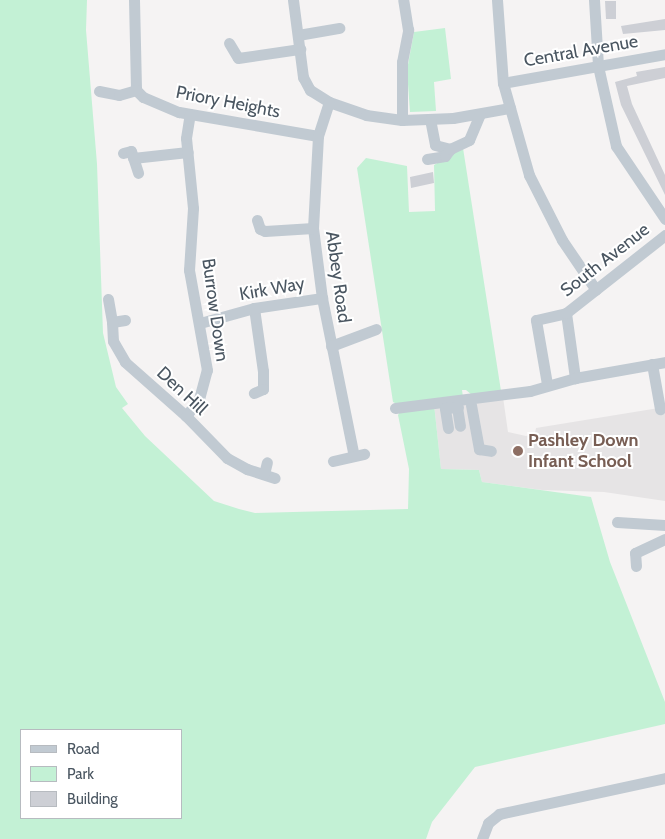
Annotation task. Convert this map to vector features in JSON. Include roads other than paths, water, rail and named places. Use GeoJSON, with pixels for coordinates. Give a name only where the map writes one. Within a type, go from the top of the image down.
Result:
{"type":"FeatureCollection","features":[{"type":"Feature","properties":{"kind":"street"},"geometry":{"type":"LineString","coordinates":[[99,91],[120,95],[136,90],[134,0]]}},
{"type":"Feature","properties":{"kind":"street"},"geometry":{"type":"LineString","coordinates":[[293,0],[303,77],[310,90],[329,102],[366,115],[402,120],[480,114],[510,108]]}},
{"type":"Feature","properties":{"kind":"street"},"geometry":{"type":"LineString","coordinates":[[402,120],[402,62],[408,30],[403,0]]}},
{"type":"Feature","properties":{"kind":"street"},"geometry":{"type":"LineString","coordinates":[[497,0],[504,83],[529,175],[562,240],[596,290]]}},
{"type":"Feature","properties":{"kind":"street"},"geometry":{"type":"LineString","coordinates":[[594,0],[598,66],[616,146],[665,219]]}},
{"type":"Feature","properties":{"kind":"street"},"geometry":{"type":"LineString","coordinates":[[298,35],[340,28]]}},
{"type":"Feature","properties":{"kind":"street"},"geometry":{"type":"LineString","coordinates":[[229,44],[238,58],[300,49]]}},
{"type":"Feature","properties":{"kind":"street","name":"Central Avenue"},"geometry":{"type":"LineString","coordinates":[[504,83],[665,54]]}},
{"type":"Feature","properties":{"kind":"street","name":"Priory Heights"},"geometry":{"type":"LineString","coordinates":[[136,90],[168,109],[318,136]]}},
{"type":"Feature","properties":{"kind":"street","name":"Abbey Road"},"geometry":{"type":"LineString","coordinates":[[329,102],[318,136],[313,228],[322,298],[335,372],[343,389],[359,455],[333,461]]}},
{"type":"Feature","properties":{"kind":"street","name":"Burrow Down"},"geometry":{"type":"LineString","coordinates":[[186,416],[199,399],[207,370],[189,270],[193,208],[186,131],[190,114]]}},
{"type":"Feature","properties":{"kind":"street"},"geometry":{"type":"LineString","coordinates":[[427,159],[445,156],[450,149],[469,140],[480,120],[480,114]]}},
{"type":"Feature","properties":{"kind":"street"},"geometry":{"type":"LineString","coordinates":[[430,119],[435,145],[450,149]]}},
{"type":"Feature","properties":{"kind":"street"},"geometry":{"type":"LineString","coordinates":[[138,174],[128,156],[188,152]]}},
{"type":"Feature","properties":{"kind":"street"},"geometry":{"type":"LineString","coordinates":[[257,220],[260,229],[265,231],[313,228]]}},
{"type":"Feature","properties":{"kind":"street","name":"South Avenue"},"geometry":{"type":"LineString","coordinates":[[566,313],[665,235]]}},
{"type":"Feature","properties":{"kind":"street","name":"Den Hill"},"geometry":{"type":"LineString","coordinates":[[108,298],[113,341],[124,362],[186,416],[227,458],[269,476],[267,462]]}},
{"type":"Feature","properties":{"kind":"street","name":"Kirk Way"},"geometry":{"type":"LineString","coordinates":[[200,323],[254,308],[322,298]]}},
{"type":"Feature","properties":{"kind":"street"},"geometry":{"type":"LineString","coordinates":[[254,308],[263,362],[263,392]]}},
{"type":"Feature","properties":{"kind":"street"},"geometry":{"type":"LineString","coordinates":[[547,384],[536,320],[566,313],[575,378]]}},
{"type":"Feature","properties":{"kind":"street"},"geometry":{"type":"LineString","coordinates":[[112,322],[126,320]]}},
{"type":"Feature","properties":{"kind":"street"},"geometry":{"type":"LineString","coordinates":[[331,346],[376,329]]}},
{"type":"Feature","properties":{"kind":"street"},"geometry":{"type":"LineString","coordinates":[[396,408],[470,397],[530,391],[547,384],[665,362]]}},
{"type":"Feature","properties":{"kind":"street"},"geometry":{"type":"LineString","coordinates":[[652,364],[660,409]]}},
{"type":"Feature","properties":{"kind":"street"},"geometry":{"type":"LineString","coordinates":[[448,428],[445,408],[457,407],[470,397]]}},
{"type":"Feature","properties":{"kind":"street"},"geometry":{"type":"LineString","coordinates":[[470,397],[479,449],[491,451]]}},
{"type":"Feature","properties":{"kind":"street"},"geometry":{"type":"LineString","coordinates":[[457,407],[460,426]]}},
{"type":"Feature","properties":{"kind":"street"},"geometry":{"type":"LineString","coordinates":[[617,522],[665,525]]}},
{"type":"Feature","properties":{"kind":"street"},"geometry":{"type":"LineString","coordinates":[[636,566],[635,553],[665,539]]}},
{"type":"Feature","properties":{"kind":"street"},"geometry":{"type":"LineString","coordinates":[[482,839],[488,823],[499,814],[665,778]]}},
{"type":"Feature","properties":{"kind":"place","name":"Pashley Down Infant School"},"geometry":{"type":"Point","coordinates":[518,451]}}]}
